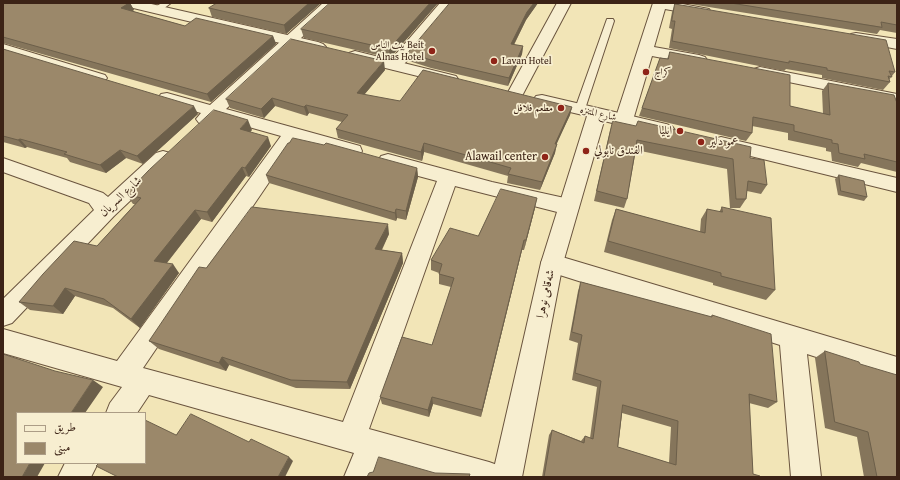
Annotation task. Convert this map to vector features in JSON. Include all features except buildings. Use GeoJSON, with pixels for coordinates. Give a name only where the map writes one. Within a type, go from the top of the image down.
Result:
{"type":"FeatureCollection","features":[{"type":"Feature","properties":{"kind":"street"},"geometry":{"type":"LineString","coordinates":[[129,3],[161,6],[290,40],[462,81]]}},
{"type":"Feature","properties":{"kind":"street"},"geometry":{"type":"LineString","coordinates":[[190,132],[331,3]]}},
{"type":"Feature","properties":{"kind":"street"},"geometry":{"type":"LineString","coordinates":[[395,65],[447,3]]}},
{"type":"Feature","properties":{"kind":"street","name":"شارع المتنزه"},"geometry":{"type":"LineString","coordinates":[[564,3],[507,92],[684,134]]}},
{"type":"Feature","properties":{"kind":"street"},"geometry":{"type":"LineString","coordinates":[[660,4],[714,14]]}},
{"type":"Feature","properties":{"kind":"street","name":"شارع المتنزه"},"geometry":{"type":"LineString","coordinates":[[624,120],[660,4]]}},
{"type":"Feature","properties":{"kind":"street"},"geometry":{"type":"LineString","coordinates":[[840,34],[896,46]]}},
{"type":"Feature","properties":{"kind":"street"},"geometry":{"type":"LineString","coordinates":[[3,49],[115,83]]}},
{"type":"Feature","properties":{"kind":"street"},"geometry":{"type":"LineString","coordinates":[[645,50],[714,63]]}},
{"type":"Feature","properties":{"kind":"street"},"geometry":{"type":"LineString","coordinates":[[744,69],[897,99]]}},
{"type":"Feature","properties":{"kind":"street"},"geometry":{"type":"LineString","coordinates":[[153,94],[370,156],[569,207]]}},
{"type":"Feature","properties":{"kind":"street","name":"شەقامی نوهرا"},"geometry":{"type":"LineString","coordinates":[[507,477],[552,263],[569,207],[588,111]]}},
{"type":"Feature","properties":{"kind":"street"},"geometry":{"type":"LineString","coordinates":[[120,412],[133,378],[292,134]]}},
{"type":"Feature","properties":{"kind":"street"},"geometry":{"type":"LineString","coordinates":[[707,140],[897,185]]}},
{"type":"Feature","properties":{"kind":"street","name":"شارع السريان"},"geometry":{"type":"LineString","coordinates":[[3,315],[107,210],[174,148]]}},
{"type":"Feature","properties":{"kind":"street"},"geometry":{"type":"LineString","coordinates":[[3,165],[96,198],[107,210]]}},
{"type":"Feature","properties":{"kind":"street"},"geometry":{"type":"LineString","coordinates":[[359,477],[362,442],[448,177]]}},
{"type":"Feature","properties":{"kind":"street"},"geometry":{"type":"LineString","coordinates":[[552,263],[897,370]]}},
{"type":"Feature","properties":{"kind":"street"},"geometry":{"type":"LineString","coordinates":[[792,337],[806,477]]}},
{"type":"Feature","properties":{"kind":"street"},"geometry":{"type":"LineString","coordinates":[[3,341],[489,477]]}},
{"type":"Feature","properties":{"kind":"street"},"geometry":{"type":"LineString","coordinates":[[73,477],[82,464]]}},
{"type":"Feature","properties":{"kind":"lane"},"geometry":{"type":"LineString","coordinates":[[588,111],[610,21]]}},
{"type":"Feature","properties":{"kind":"place","name":"بيت الناس Beit Alnas Hotel"},"geometry":{"type":"Point","coordinates":[432,51]}},
{"type":"Feature","properties":{"kind":"place","name":"Lavan Hotel"},"geometry":{"type":"Point","coordinates":[494,61]}},
{"type":"Feature","properties":{"kind":"place","name":"كراج"},"geometry":{"type":"Point","coordinates":[646,72]}},
{"type":"Feature","properties":{"kind":"place","name":"مطعم فلافل"},"geometry":{"type":"Point","coordinates":[561,108]}},
{"type":"Feature","properties":{"kind":"place","name":"ايليا"},"geometry":{"type":"Point","coordinates":[680,131]}},
{"type":"Feature","properties":{"kind":"place","name":"عمو دلير"},"geometry":{"type":"Point","coordinates":[701,142]}},
{"type":"Feature","properties":{"kind":"place","name":"الفندق نابولي"},"geometry":{"type":"Point","coordinates":[586,151]}},
{"type":"Feature","properties":{"kind":"place","name":"Alawail center"},"geometry":{"type":"Point","coordinates":[545,157]}}]}
